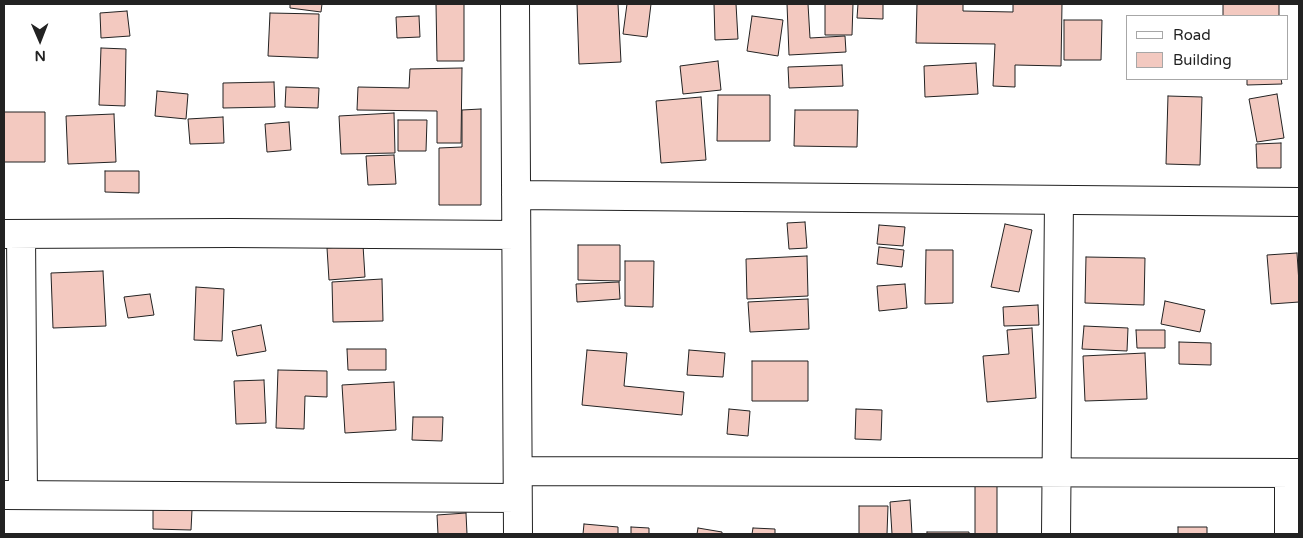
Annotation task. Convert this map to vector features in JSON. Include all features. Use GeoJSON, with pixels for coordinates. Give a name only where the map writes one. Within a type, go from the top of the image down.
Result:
{"type":"FeatureCollection","features":[{"type":"Feature","properties":{"kind":"street"},"geometry":{"type":"LineString","coordinates":[[515,4],[518,534]]}},
{"type":"Feature","properties":{"kind":"street"},"geometry":{"type":"LineString","coordinates":[[516,194],[1299,202]]}},
{"type":"Feature","properties":{"kind":"street"},"geometry":{"type":"LineString","coordinates":[[1056,534],[1060,200]]}},
{"type":"Feature","properties":{"kind":"street"},"geometry":{"type":"LineString","coordinates":[[516,235],[12,234],[13,495],[517,498]]}},
{"type":"Feature","properties":{"kind":"street"},"geometry":{"type":"LineString","coordinates":[[518,471],[1294,473],[1289,534]]}},
{"type":"Feature","properties":{"kind":"building"},"geometry":{"type":"Polygon","coordinates":[[[290,4],[322,4],[321,12],[290,8],[290,4]]]}},
{"type":"Feature","properties":{"kind":"building"},"geometry":{"type":"Polygon","coordinates":[[[436,4],[464,4],[464,61],[437,61],[436,4]]]}},
{"type":"Feature","properties":{"kind":"building"},"geometry":{"type":"Polygon","coordinates":[[[577,4],[618,4],[621,62],[579,64],[577,4]]]}},
{"type":"Feature","properties":{"kind":"building"},"geometry":{"type":"Polygon","coordinates":[[[627,4],[651,4],[647,37],[623,34],[627,4]]]}},
{"type":"Feature","properties":{"kind":"building"},"geometry":{"type":"Polygon","coordinates":[[[714,4],[736,4],[738,39],[715,40],[714,4]]]}},
{"type":"Feature","properties":{"kind":"building"},"geometry":{"type":"Polygon","coordinates":[[[787,4],[808,4],[810,38],[845,36],[846,52],[789,55],[787,4]]]}},
{"type":"Feature","properties":{"kind":"building"},"geometry":{"type":"Polygon","coordinates":[[[825,4],[853,4],[852,35],[825,35],[825,4]]]}},
{"type":"Feature","properties":{"kind":"building"},"geometry":{"type":"Polygon","coordinates":[[[858,4],[883,4],[883,19],[857,18],[858,4]]]}},
{"type":"Feature","properties":{"kind":"building"},"geometry":{"type":"Polygon","coordinates":[[[917,4],[963,4],[963,11],[1013,12],[1013,4],[1062,4],[1061,66],[1015,65],[1015,87],[993,86],[995,44],[916,43],[917,4]]]}},
{"type":"Feature","properties":{"kind":"building"},"geometry":{"type":"Polygon","coordinates":[[[1223,4],[1279,4],[1279,15],[1223,15],[1223,4]]]}},
{"type":"Feature","properties":{"kind":"building"},"geometry":{"type":"Polygon","coordinates":[[[127,11],[130,36],[101,38],[100,13],[127,11]]]}},
{"type":"Feature","properties":{"kind":"building"},"geometry":{"type":"Polygon","coordinates":[[[270,13],[319,14],[318,58],[268,56],[270,13]]]}},
{"type":"Feature","properties":{"kind":"building"},"geometry":{"type":"Polygon","coordinates":[[[419,16],[420,37],[397,38],[396,17],[419,16]]]}},
{"type":"Feature","properties":{"kind":"building"},"geometry":{"type":"Polygon","coordinates":[[[752,16],[783,20],[778,56],[747,51],[752,16]]]}},
{"type":"Feature","properties":{"kind":"building"},"geometry":{"type":"Polygon","coordinates":[[[1064,20],[1102,20],[1101,60],[1064,60],[1064,20]]]}},
{"type":"Feature","properties":{"kind":"building"},"geometry":{"type":"Polygon","coordinates":[[[101,48],[126,49],[125,106],[99,105],[101,48]]]}},
{"type":"Feature","properties":{"kind":"building"},"geometry":{"type":"Polygon","coordinates":[[[718,61],[721,90],[683,94],[680,66],[718,61]]]}},
{"type":"Feature","properties":{"kind":"building"},"geometry":{"type":"Polygon","coordinates":[[[976,63],[978,94],[925,97],[924,66],[976,63]]]}},
{"type":"Feature","properties":{"kind":"building"},"geometry":{"type":"Polygon","coordinates":[[[842,65],[843,86],[789,88],[788,67],[842,65]]]}},
{"type":"Feature","properties":{"kind":"building"},"geometry":{"type":"Polygon","coordinates":[[[462,68],[461,143],[437,143],[437,111],[357,110],[358,87],[409,88],[410,69],[462,68]]]}},
{"type":"Feature","properties":{"kind":"building"},"geometry":{"type":"Polygon","coordinates":[[[1247,80],[1281,80],[1282,84],[1247,85],[1247,80]]]}},
{"type":"Feature","properties":{"kind":"building"},"geometry":{"type":"Polygon","coordinates":[[[274,82],[275,107],[223,108],[223,83],[274,82]]]}},
{"type":"Feature","properties":{"kind":"building"},"geometry":{"type":"Polygon","coordinates":[[[286,87],[319,88],[318,108],[285,107],[286,87]]]}},
{"type":"Feature","properties":{"kind":"building"},"geometry":{"type":"Polygon","coordinates":[[[157,91],[188,94],[186,119],[155,116],[157,91]]]}},
{"type":"Feature","properties":{"kind":"building"},"geometry":{"type":"Polygon","coordinates":[[[1277,94],[1284,138],[1257,142],[1249,99],[1277,94]]]}},
{"type":"Feature","properties":{"kind":"building"},"geometry":{"type":"Polygon","coordinates":[[[718,95],[770,95],[770,141],[717,141],[718,95]]]}},
{"type":"Feature","properties":{"kind":"building"},"geometry":{"type":"Polygon","coordinates":[[[1168,96],[1202,97],[1200,165],[1166,164],[1168,96]]]}},
{"type":"Feature","properties":{"kind":"building"},"geometry":{"type":"Polygon","coordinates":[[[701,97],[706,160],[661,163],[656,101],[701,97]]]}},
{"type":"Feature","properties":{"kind":"building"},"geometry":{"type":"Polygon","coordinates":[[[481,109],[481,205],[439,205],[439,148],[462,147],[462,110],[481,109]]]}},
{"type":"Feature","properties":{"kind":"building"},"geometry":{"type":"Polygon","coordinates":[[[795,110],[858,110],[857,147],[794,146],[795,110]]]}},
{"type":"Feature","properties":{"kind":"building"},"geometry":{"type":"Polygon","coordinates":[[[4,112],[45,112],[45,162],[4,162],[4,112]]]}},
{"type":"Feature","properties":{"kind":"building"},"geometry":{"type":"Polygon","coordinates":[[[394,113],[395,153],[341,154],[339,116],[394,113]]]}},
{"type":"Feature","properties":{"kind":"building"},"geometry":{"type":"Polygon","coordinates":[[[114,114],[116,162],[68,164],[66,116],[114,114]]]}},
{"type":"Feature","properties":{"kind":"building"},"geometry":{"type":"Polygon","coordinates":[[[223,117],[224,143],[190,144],[188,119],[223,117]]]}},
{"type":"Feature","properties":{"kind":"building"},"geometry":{"type":"Polygon","coordinates":[[[398,120],[427,120],[426,151],[398,151],[398,120]]]}},
{"type":"Feature","properties":{"kind":"building"},"geometry":{"type":"Polygon","coordinates":[[[289,122],[291,150],[267,152],[265,124],[289,122]]]}},
{"type":"Feature","properties":{"kind":"building"},"geometry":{"type":"Polygon","coordinates":[[[1281,143],[1281,168],[1257,168],[1256,144],[1281,143]]]}},
{"type":"Feature","properties":{"kind":"building"},"geometry":{"type":"Polygon","coordinates":[[[394,155],[396,184],[368,185],[366,156],[394,155]]]}},
{"type":"Feature","properties":{"kind":"building"},"geometry":{"type":"Polygon","coordinates":[[[105,171],[139,171],[139,193],[105,192],[105,171]]]}},
{"type":"Feature","properties":{"kind":"building"},"geometry":{"type":"Polygon","coordinates":[[[805,222],[807,248],[789,249],[787,223],[805,222]]]}},
{"type":"Feature","properties":{"kind":"building"},"geometry":{"type":"Polygon","coordinates":[[[1005,224],[1032,230],[1019,292],[991,287],[1005,224]]]}},
{"type":"Feature","properties":{"kind":"building"},"geometry":{"type":"Polygon","coordinates":[[[879,225],[905,227],[903,246],[877,244],[879,225]]]}},
{"type":"Feature","properties":{"kind":"building"},"geometry":{"type":"Polygon","coordinates":[[[363,245],[365,277],[329,280],[327,248],[363,245]]]}},
{"type":"Feature","properties":{"kind":"building"},"geometry":{"type":"Polygon","coordinates":[[[578,245],[620,245],[620,281],[578,280],[578,245]]]}},
{"type":"Feature","properties":{"kind":"building"},"geometry":{"type":"Polygon","coordinates":[[[879,247],[904,250],[902,267],[877,264],[879,247]]]}},
{"type":"Feature","properties":{"kind":"building"},"geometry":{"type":"Polygon","coordinates":[[[926,250],[953,250],[953,303],[925,304],[926,250]]]}},
{"type":"Feature","properties":{"kind":"building"},"geometry":{"type":"Polygon","coordinates":[[[1297,253],[1299,302],[1271,304],[1267,255],[1297,253]]]}},
{"type":"Feature","properties":{"kind":"building"},"geometry":{"type":"Polygon","coordinates":[[[807,256],[808,296],[747,299],[746,259],[807,256]]]}},
{"type":"Feature","properties":{"kind":"building"},"geometry":{"type":"Polygon","coordinates":[[[1086,257],[1145,258],[1144,305],[1085,303],[1086,257]]]}},
{"type":"Feature","properties":{"kind":"building"},"geometry":{"type":"Polygon","coordinates":[[[625,261],[654,261],[653,307],[625,306],[625,261]]]}},
{"type":"Feature","properties":{"kind":"building"},"geometry":{"type":"Polygon","coordinates":[[[103,271],[106,326],[53,328],[51,273],[103,271]]]}},
{"type":"Feature","properties":{"kind":"building"},"geometry":{"type":"Polygon","coordinates":[[[382,279],[383,321],[333,322],[332,282],[382,279]]]}},
{"type":"Feature","properties":{"kind":"building"},"geometry":{"type":"Polygon","coordinates":[[[619,282],[620,299],[577,302],[576,284],[619,282]]]}},
{"type":"Feature","properties":{"kind":"building"},"geometry":{"type":"Polygon","coordinates":[[[905,284],[907,308],[879,311],[877,286],[905,284]]]}},
{"type":"Feature","properties":{"kind":"building"},"geometry":{"type":"Polygon","coordinates":[[[196,287],[224,289],[222,341],[194,340],[196,287]]]}},
{"type":"Feature","properties":{"kind":"building"},"geometry":{"type":"Polygon","coordinates":[[[150,294],[154,315],[128,318],[124,297],[150,294]]]}},
{"type":"Feature","properties":{"kind":"building"},"geometry":{"type":"Polygon","coordinates":[[[808,299],[809,329],[750,332],[748,302],[808,299]]]}},
{"type":"Feature","properties":{"kind":"building"},"geometry":{"type":"Polygon","coordinates":[[[1165,301],[1205,310],[1200,332],[1161,324],[1165,301]]]}},
{"type":"Feature","properties":{"kind":"building"},"geometry":{"type":"Polygon","coordinates":[[[1038,305],[1039,325],[1004,326],[1003,307],[1038,305]]]}},
{"type":"Feature","properties":{"kind":"building"},"geometry":{"type":"Polygon","coordinates":[[[261,325],[266,351],[237,356],[232,331],[261,325]]]}},
{"type":"Feature","properties":{"kind":"building"},"geometry":{"type":"Polygon","coordinates":[[[1084,326],[1128,328],[1127,351],[1082,349],[1084,326]]]}},
{"type":"Feature","properties":{"kind":"building"},"geometry":{"type":"Polygon","coordinates":[[[1032,328],[1036,398],[987,402],[983,356],[1009,354],[1007,330],[1032,328]]]}},
{"type":"Feature","properties":{"kind":"building"},"geometry":{"type":"Polygon","coordinates":[[[1136,330],[1165,330],[1165,348],[1137,348],[1136,330]]]}},
{"type":"Feature","properties":{"kind":"building"},"geometry":{"type":"Polygon","coordinates":[[[1179,342],[1211,343],[1211,365],[1179,364],[1179,342]]]}},
{"type":"Feature","properties":{"kind":"building"},"geometry":{"type":"Polygon","coordinates":[[[347,349],[386,349],[386,370],[348,370],[347,349]]]}},
{"type":"Feature","properties":{"kind":"building"},"geometry":{"type":"Polygon","coordinates":[[[587,350],[627,353],[624,386],[684,392],[682,415],[582,405],[587,350]]]}},
{"type":"Feature","properties":{"kind":"building"},"geometry":{"type":"Polygon","coordinates":[[[689,350],[725,353],[723,377],[687,375],[689,350]]]}},
{"type":"Feature","properties":{"kind":"building"},"geometry":{"type":"Polygon","coordinates":[[[1145,353],[1147,399],[1085,401],[1083,356],[1145,353]]]}},
{"type":"Feature","properties":{"kind":"building"},"geometry":{"type":"Polygon","coordinates":[[[752,361],[808,361],[808,401],[752,401],[752,361]]]}},
{"type":"Feature","properties":{"kind":"building"},"geometry":{"type":"Polygon","coordinates":[[[278,370],[327,371],[327,397],[305,396],[304,429],[276,428],[278,370]]]}},
{"type":"Feature","properties":{"kind":"building"},"geometry":{"type":"Polygon","coordinates":[[[264,380],[266,423],[236,424],[234,381],[264,380]]]}},
{"type":"Feature","properties":{"kind":"building"},"geometry":{"type":"Polygon","coordinates":[[[394,382],[396,430],[345,433],[342,385],[394,382]]]}},
{"type":"Feature","properties":{"kind":"building"},"geometry":{"type":"Polygon","coordinates":[[[729,409],[750,411],[748,436],[727,434],[729,409]]]}},
{"type":"Feature","properties":{"kind":"building"},"geometry":{"type":"Polygon","coordinates":[[[856,409],[882,410],[881,440],[855,439],[856,409]]]}},
{"type":"Feature","properties":{"kind":"building"},"geometry":{"type":"Polygon","coordinates":[[[413,417],[443,417],[442,441],[412,440],[413,417]]]}},
{"type":"Feature","properties":{"kind":"building"},"geometry":{"type":"Polygon","coordinates":[[[975,486],[997,486],[997,534],[975,534],[975,486]]]}},
{"type":"Feature","properties":{"kind":"building"},"geometry":{"type":"Polygon","coordinates":[[[910,500],[912,534],[892,534],[890,502],[910,500]]]}},
{"type":"Feature","properties":{"kind":"building"},"geometry":{"type":"Polygon","coordinates":[[[859,506],[888,506],[887,534],[859,534],[859,506]]]}},
{"type":"Feature","properties":{"kind":"building"},"geometry":{"type":"Polygon","coordinates":[[[153,509],[192,510],[191,530],[153,529],[153,509]]]}},
{"type":"Feature","properties":{"kind":"building"},"geometry":{"type":"Polygon","coordinates":[[[466,513],[467,534],[438,534],[437,515],[466,513]]]}},
{"type":"Feature","properties":{"kind":"building"},"geometry":{"type":"Polygon","coordinates":[[[584,524],[618,527],[618,534],[583,534],[584,524]]]}},
{"type":"Feature","properties":{"kind":"building"},"geometry":{"type":"Polygon","coordinates":[[[631,527],[649,528],[649,534],[631,534],[631,527]]]}},
{"type":"Feature","properties":{"kind":"building"},"geometry":{"type":"Polygon","coordinates":[[[1178,527],[1207,527],[1207,534],[1178,534],[1178,527]]]}},
{"type":"Feature","properties":{"kind":"building"},"geometry":{"type":"Polygon","coordinates":[[[698,528],[722,532],[722,534],[697,534],[698,528]]]}},
{"type":"Feature","properties":{"kind":"building"},"geometry":{"type":"Polygon","coordinates":[[[753,528],[775,529],[775,534],[752,534],[753,528]]]}},
{"type":"Feature","properties":{"kind":"building"},"geometry":{"type":"Polygon","coordinates":[[[927,532],[969,532],[969,534],[927,534],[927,532]]]}}]}
